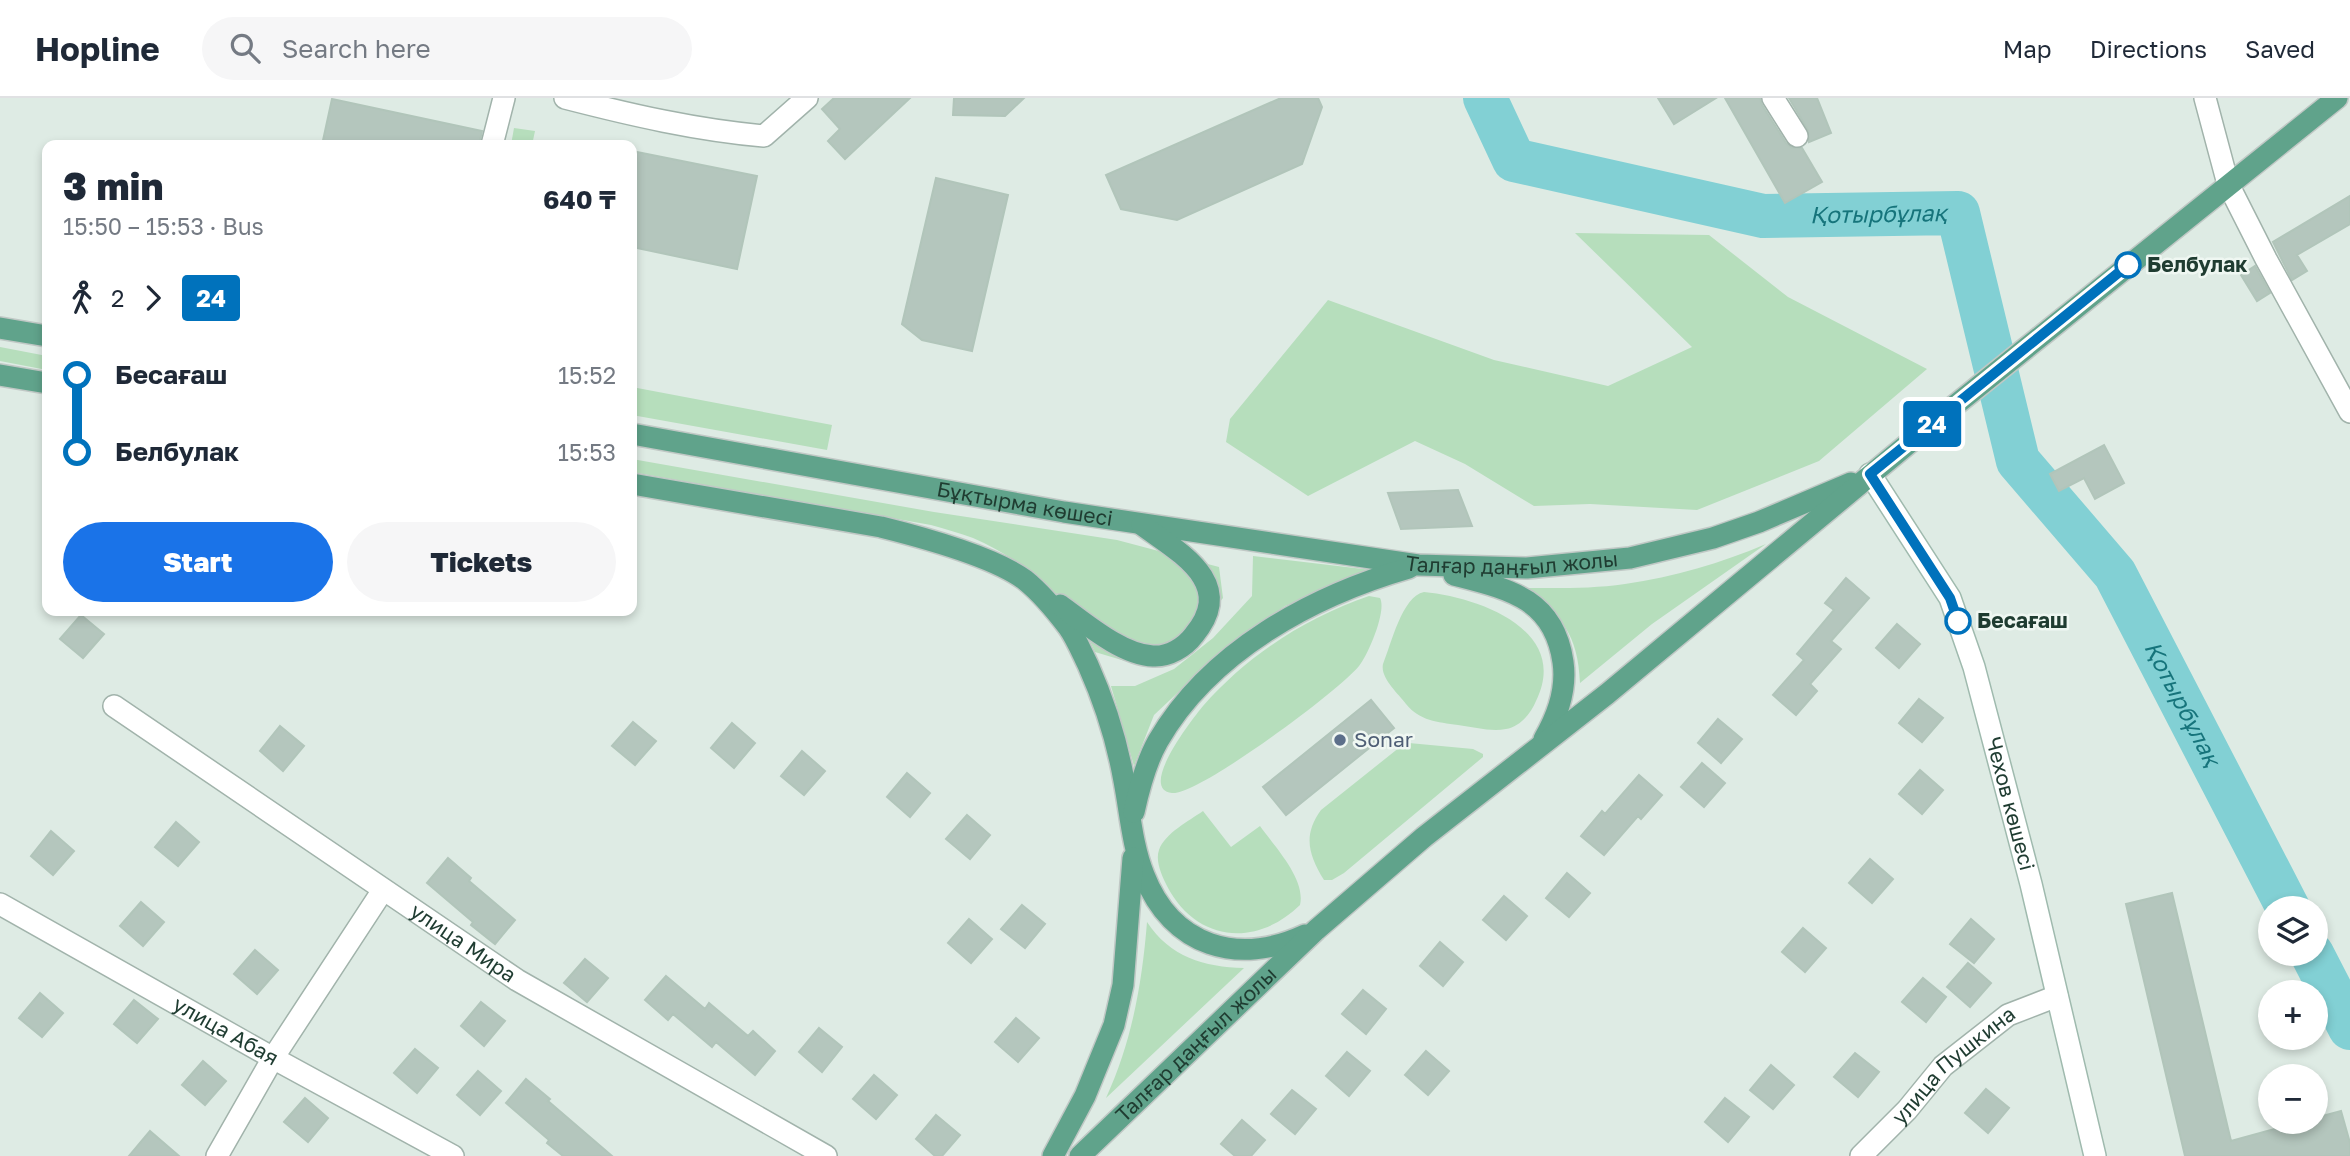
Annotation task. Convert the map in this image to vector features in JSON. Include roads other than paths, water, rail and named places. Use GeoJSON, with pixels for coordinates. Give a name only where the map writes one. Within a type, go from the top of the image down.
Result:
{"type":"FeatureCollection","features":[{"type":"Feature","properties":{"kind":"main road","name":"Талғар даңғыл жолы"},"geometry":{"type":"LineString","coordinates":[[1080,1156],[1316,930],[1424,837],[1607,694],[1870,474],[2337,98]]}},
{"type":"Feature","properties":{"kind":"main road"},"geometry":{"type":"LineString","coordinates":[[0,328],[42,335]]}},
{"type":"Feature","properties":{"kind":"main road"},"geometry":{"type":"LineString","coordinates":[[0,375],[42,382]]}},
{"type":"Feature","properties":{"kind":"main road","name":"Бұқтырма көшесі"},"geometry":{"type":"LineString","coordinates":[[637,435],[1140,524],[1418,565]]}},
{"type":"Feature","properties":{"kind":"main road","name":"Талғар даңғыл жолы"},"geometry":{"type":"LineString","coordinates":[[1418,565],[1527,568],[1630,558],[1675,548],[1759,522],[1870,474]]}},
{"type":"Feature","properties":{"kind":"main road"},"geometry":{"type":"LineString","coordinates":[[637,485],[881,527],[917,536],[990,562],[1024,580],[1115,642],[1136,653],[1154,657],[1186,645],[1198,630],[1211,596],[1207,583],[1196,568],[1140,524]]}},
{"type":"Feature","properties":{"kind":"main road","name":"Талғар даңғыл жолы"},"geometry":{"type":"LineString","coordinates":[[1418,565],[1496,585],[1518,595],[1547,618],[1556,631],[1564,674],[1563,691],[1558,710],[1540,746]]}},
{"type":"Feature","properties":{"kind":"main road"},"geometry":{"type":"LineString","coordinates":[[1131,826],[1138,795],[1157,744],[1191,697],[1219,669],[1253,640],[1295,614],[1358,585],[1418,565]]}},
{"type":"Feature","properties":{"kind":"main road"},"geometry":{"type":"LineString","coordinates":[[1024,580],[1070,629],[1105,703],[1124,780],[1131,826],[1144,876],[1153,894],[1180,926],[1202,942],[1220,948],[1241,951],[1266,949],[1316,930]]}},
{"type":"Feature","properties":{"kind":"main road","name":"Талғар даңғыл жолы"},"geometry":{"type":"LineString","coordinates":[[1054,1156],[1086,1096],[1114,1025],[1123,985],[1132,899],[1131,826]]}},
{"type":"Feature","properties":{"kind":"street"},"geometry":{"type":"LineString","coordinates":[[493,140],[503,98]]}},
{"type":"Feature","properties":{"kind":"street"},"geometry":{"type":"LineString","coordinates":[[565,98],[635,116],[724,133],[764,136],[807,98]]}},
{"type":"Feature","properties":{"kind":"street"},"geometry":{"type":"LineString","coordinates":[[1773,98],[1797,136]]}},
{"type":"Feature","properties":{"kind":"street"},"geometry":{"type":"LineString","coordinates":[[2205,98],[2228,184],[2350,412]]}},
{"type":"Feature","properties":{"kind":"street","name":"Чехов көшесі"},"geometry":{"type":"LineString","coordinates":[[1870,474],[1950,598],[1974,667],[2031,884],[2095,1156]]}},
{"type":"Feature","properties":{"kind":"street","name":"улица Мира"},"geometry":{"type":"LineString","coordinates":[[114,706],[517,980],[827,1156]]}},
{"type":"Feature","properties":{"kind":"street"},"geometry":{"type":"LineString","coordinates":[[217,1156],[272,1058],[383,890]]}},
{"type":"Feature","properties":{"kind":"street","name":"улица Абая"},"geometry":{"type":"LineString","coordinates":[[0,904],[272,1058],[453,1156]]}},
{"type":"Feature","properties":{"kind":"street","name":"улица Пушкина"},"geometry":{"type":"LineString","coordinates":[[1861,1156],[1907,1110],[1943,1066],[2008,1015],[2057,996]]}},
{"type":"Feature","properties":{"kind":"waterway","name":"Қотырбұлақ"},"geometry":{"type":"LineString","coordinates":[[1485,98],[1514,160],[1763,216],[1958,213],[2018,461],[2115,574],[2282,896]]}},
{"type":"Feature","properties":{"kind":"waterway","name":"Қотырбұлақ"},"geometry":{"type":"LineString","coordinates":[[2318,966],[2350,1028]]}},
{"type":"Feature","properties":{"kind":"place","name":"Белбулак"},"geometry":{"type":"Point","coordinates":[2128,265]}},
{"type":"Feature","properties":{"kind":"place","name":"Бесағаш"},"geometry":{"type":"Point","coordinates":[1958,621]}},
{"type":"Feature","properties":{"kind":"place","name":"Sonar"},"geometry":{"type":"Point","coordinates":[1340,740]}}]}
